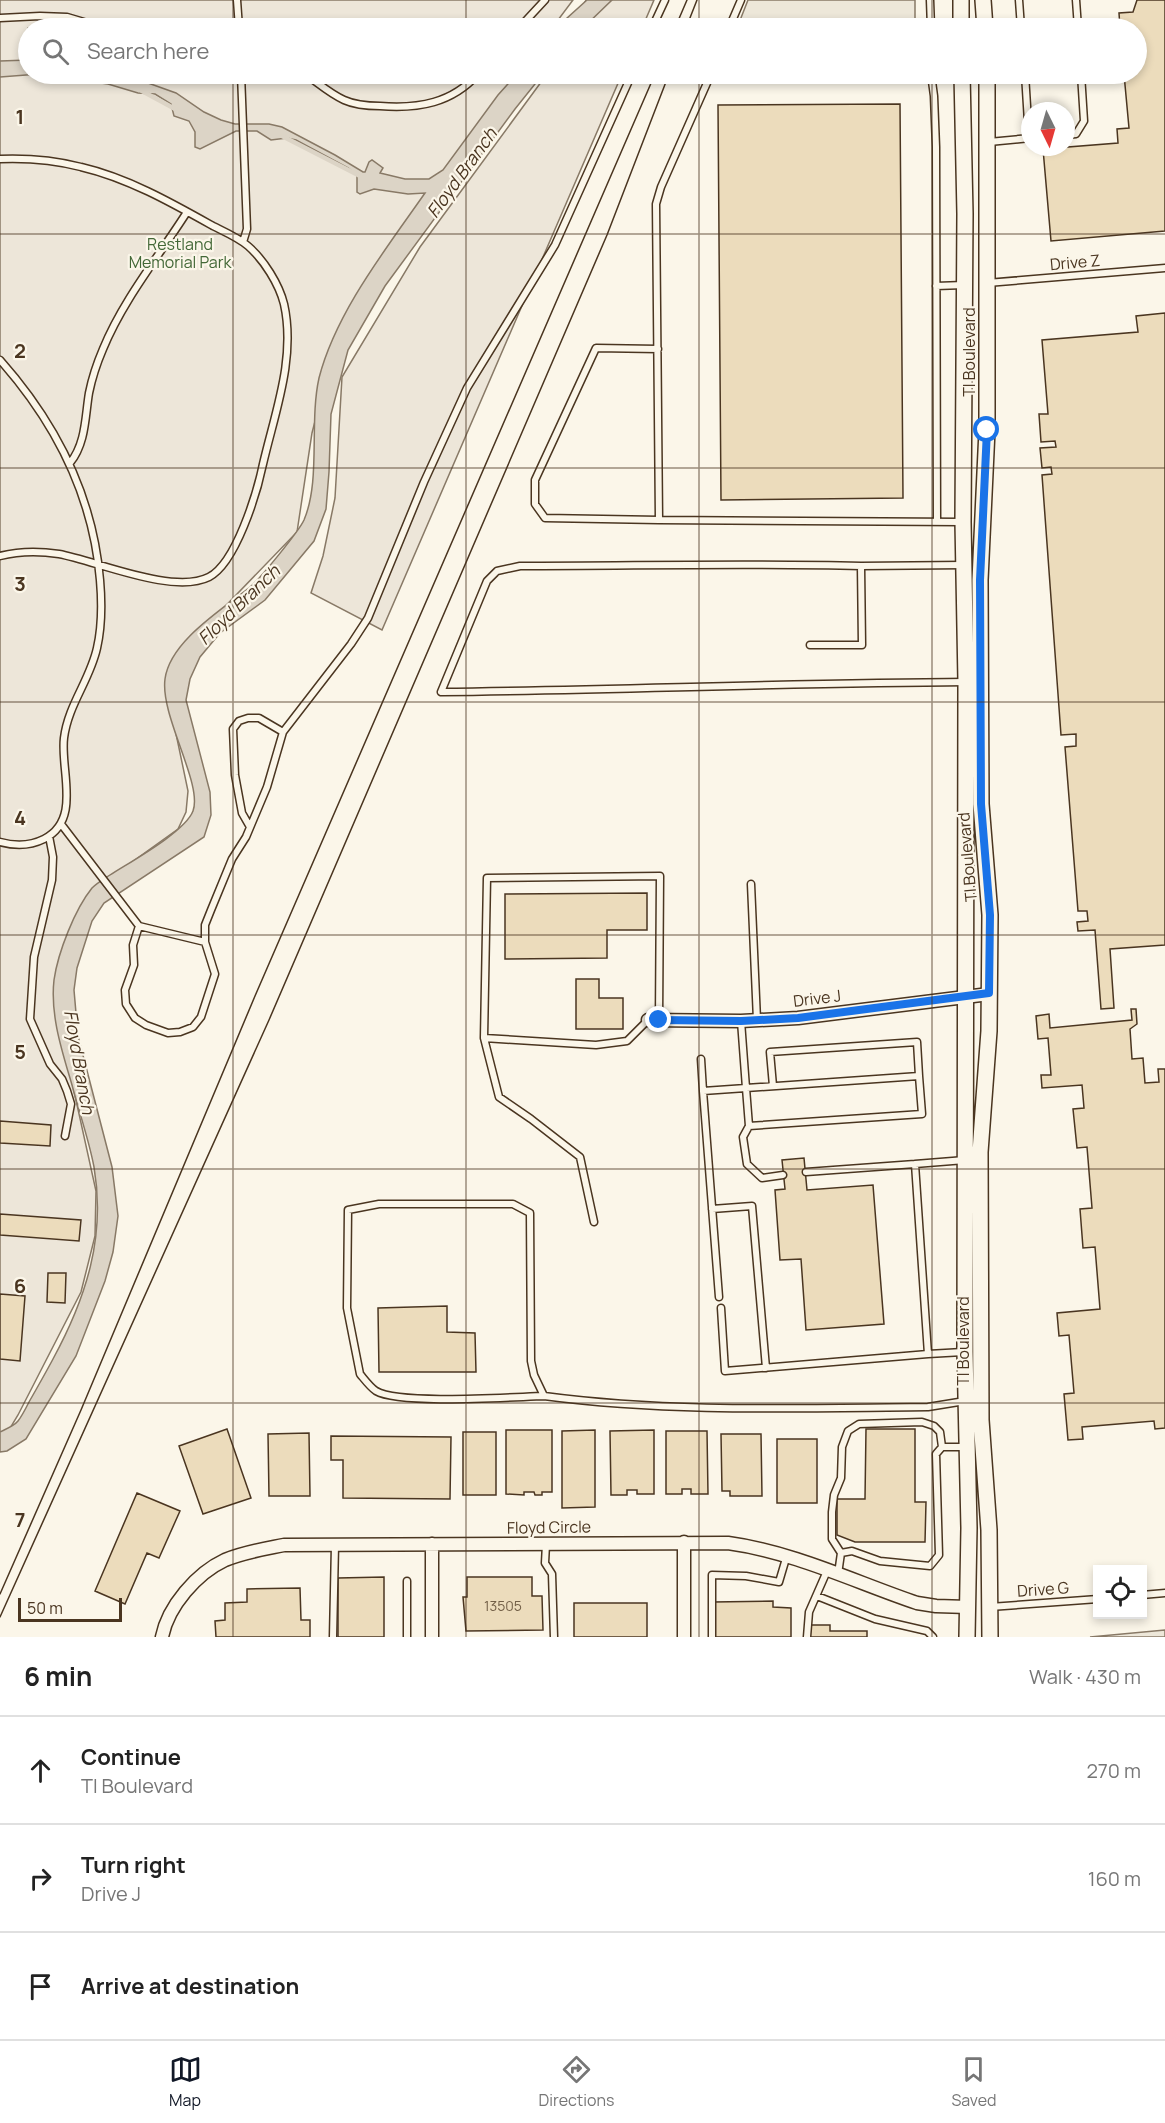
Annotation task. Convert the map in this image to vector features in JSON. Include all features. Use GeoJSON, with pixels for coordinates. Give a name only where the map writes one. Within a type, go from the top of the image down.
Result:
{"type":"FeatureCollection","features":[{"type":"Feature","properties":{"kind":"street"},"geometry":{"type":"LineString","coordinates":[[961,0],[961,18]]}},
{"type":"Feature","properties":{"kind":"street"},"geometry":{"type":"LineString","coordinates":[[982,0],[984,18]]}},
{"type":"Feature","properties":{"kind":"street","name":"TI Boulevard"},"geometry":{"type":"LineString","coordinates":[[962,84],[965,214],[963,522],[966,682],[966,1160],[964,1352],[969,1528],[967,1637]]}},
{"type":"Feature","properties":{"kind":"street","name":"TI Boulevard"},"geometry":{"type":"LineString","coordinates":[[988,84],[987,430],[980,580],[981,792],[990,915],[989,1052],[980,1152],[981,1400],[988,1500],[990,1637]]}},
{"type":"Feature","properties":{"kind":"street"},"geometry":{"type":"LineString","coordinates":[[964,285],[987,283]]}},
{"type":"Feature","properties":{"kind":"street","name":"Drive J"},"geometry":{"type":"LineString","coordinates":[[653,1020],[741,1021],[798,1018],[989,993]]}},
{"type":"Feature","properties":{"kind":"street"},"geometry":{"type":"LineString","coordinates":[[684,1542],[684,1637]]}},
{"type":"Feature","properties":{"kind":"street","name":"Floyd Circle"},"geometry":{"type":"LineString","coordinates":[[162,1637],[170,1613],[180,1599],[212,1568],[225,1560],[256,1550],[284,1545],[684,1542],[738,1544],[787,1555],[917,1602],[936,1606],[968,1607]]}},
{"type":"Feature","properties":{"kind":"street"},"geometry":{"type":"LineString","coordinates":[[432,1544],[432,1637]]}},
{"type":"Feature","properties":{"kind":"street"},"geometry":{"type":"LineString","coordinates":[[968,1607],[990,1607]]}},
{"type":"Feature","properties":{"kind":"lane"},"geometry":{"type":"LineString","coordinates":[[237,0],[238,18]]}},
{"type":"Feature","properties":{"kind":"lane"},"geometry":{"type":"LineString","coordinates":[[528,18],[545,0]]}},
{"type":"Feature","properties":{"kind":"lane"},"geometry":{"type":"LineString","coordinates":[[657,18],[665,0]]}},
{"type":"Feature","properties":{"kind":"lane"},"geometry":{"type":"LineString","coordinates":[[733,18],[741,0]]}},
{"type":"Feature","properties":{"kind":"lane"},"geometry":{"type":"LineString","coordinates":[[930,0],[931,18]]}},
{"type":"Feature","properties":{"kind":"lane"},"geometry":{"type":"LineString","coordinates":[[1019,0],[1020,18]]}},
{"type":"Feature","properties":{"kind":"lane"},"geometry":{"type":"LineString","coordinates":[[1076,0],[1077,18]]}},
{"type":"Feature","properties":{"kind":"lane"},"geometry":{"type":"LineString","coordinates":[[0,18],[70,18]]}},
{"type":"Feature","properties":{"kind":"lane"},"geometry":{"type":"LineString","coordinates":[[241,84],[246,229],[243,242]]}},
{"type":"Feature","properties":{"kind":"lane"},"geometry":{"type":"LineString","coordinates":[[319,84],[349,102],[371,106],[408,107],[420,107],[444,99],[468,84]]}},
{"type":"Feature","properties":{"kind":"lane"},"geometry":{"type":"LineString","coordinates":[[139,926],[133,945],[134,965],[124,990],[126,1004],[135,1018],[146,1025],[168,1033],[180,1032],[193,1027],[201,1017],[215,974],[205,942],[205,925],[232,859],[267,787],[283,732],[351,644],[368,618],[424,482],[467,387],[555,245],[627,84]]}},
{"type":"Feature","properties":{"kind":"lane"},"geometry":{"type":"LineString","coordinates":[[659,520],[656,204],[661,187],[706,84]]}},
{"type":"Feature","properties":{"kind":"lane"},"geometry":{"type":"LineString","coordinates":[[932,84],[936,147],[937,522]]}},
{"type":"Feature","properties":{"kind":"lane"},"geometry":{"type":"LineString","coordinates":[[1026,84],[1027,102]]}},
{"type":"Feature","properties":{"kind":"lane"},"geometry":{"type":"LineString","coordinates":[[1075,134],[1084,121],[1082,84]]}},
{"type":"Feature","properties":{"kind":"lane"},"geometry":{"type":"LineString","coordinates":[[988,142],[1021,139]]}},
{"type":"Feature","properties":{"kind":"lane"},"geometry":{"type":"LineString","coordinates":[[0,159],[48,161],[100,172],[141,189],[243,242],[254,252],[278,287],[285,313],[287,336],[282,388],[257,490],[249,512],[226,558],[220,567],[207,578],[188,581],[161,580],[48,553],[16,553],[0,556]]}},
{"type":"Feature","properties":{"kind":"lane"},"geometry":{"type":"LineString","coordinates":[[70,463],[78,453],[89,391],[103,348],[132,295],[187,212]]}},
{"type":"Feature","properties":{"kind":"lane","name":"Drive Z"},"geometry":{"type":"LineString","coordinates":[[987,283],[1165,268]]}},
{"type":"Feature","properties":{"kind":"lane"},"geometry":{"type":"LineString","coordinates":[[936,286],[964,285]]}},
{"type":"Feature","properties":{"kind":"lane"},"geometry":{"type":"LineString","coordinates":[[658,349],[596,348],[535,480],[535,504],[545,518],[963,522]]}},
{"type":"Feature","properties":{"kind":"lane"},"geometry":{"type":"LineString","coordinates":[[0,360],[35,403],[70,463],[86,503],[93,530],[99,564],[102,604],[101,626],[92,666],[71,709],[66,726],[63,743],[67,794],[61,824],[49,836],[35,843],[24,845],[0,842]]}},
{"type":"Feature","properties":{"kind":"lane"},"geometry":{"type":"LineString","coordinates":[[965,565],[520,566],[497,571],[487,581],[441,692],[650,689],[794,683],[966,682]]}},
{"type":"Feature","properties":{"kind":"lane"},"geometry":{"type":"LineString","coordinates":[[810,645],[862,645],[861,566]]}},
{"type":"Feature","properties":{"kind":"lane"},"geometry":{"type":"LineString","coordinates":[[250,826],[242,813],[235,775],[233,729],[239,721],[259,718],[283,732]]}},
{"type":"Feature","properties":{"kind":"lane"},"geometry":{"type":"LineString","coordinates":[[61,824],[139,926],[205,942]]}},
{"type":"Feature","properties":{"kind":"lane"},"geometry":{"type":"LineString","coordinates":[[49,836],[52,880],[34,957],[30,1019],[50,1064],[62,1078],[71,1104],[64,1136]]}},
{"type":"Feature","properties":{"kind":"lane"},"geometry":{"type":"LineString","coordinates":[[484,1038],[597,1045],[627,1041],[653,1020],[660,876],[487,878],[484,1038],[499,1097],[580,1157],[594,1222]]}},
{"type":"Feature","properties":{"kind":"lane"},"geometry":{"type":"LineString","coordinates":[[751,884],[757,1020]]}},
{"type":"Feature","properties":{"kind":"lane"},"geometry":{"type":"LineString","coordinates":[[741,1021],[749,1126],[743,1137],[747,1164],[762,1178],[783,1175]]}},
{"type":"Feature","properties":{"kind":"lane"},"geometry":{"type":"LineString","coordinates":[[749,1126],[922,1114],[916,1042],[770,1052],[773,1086]]}},
{"type":"Feature","properties":{"kind":"lane"},"geometry":{"type":"LineString","coordinates":[[701,1059],[719,1297]]}},
{"type":"Feature","properties":{"kind":"lane"},"geometry":{"type":"LineString","coordinates":[[703,1091],[919,1076]]}},
{"type":"Feature","properties":{"kind":"lane"},"geometry":{"type":"LineString","coordinates":[[806,1172],[966,1160]]}},
{"type":"Feature","properties":{"kind":"lane"},"geometry":{"type":"LineString","coordinates":[[915,1164],[928,1354]]}},
{"type":"Feature","properties":{"kind":"lane"},"geometry":{"type":"LineString","coordinates":[[544,1396],[534,1375],[531,1361],[530,1213],[513,1204],[379,1204],[348,1210],[347,1308],[360,1374],[377,1392],[414,1399],[544,1396],[603,1404],[676,1408],[928,1407],[981,1400]]}},
{"type":"Feature","properties":{"kind":"lane"},"geometry":{"type":"LineString","coordinates":[[712,1209],[752,1206],[766,1368]]}},
{"type":"Feature","properties":{"kind":"lane"},"geometry":{"type":"LineString","coordinates":[[721,1308],[726,1371],[964,1352]]}},
{"type":"Feature","properties":{"kind":"lane"},"geometry":{"type":"LineString","coordinates":[[922,1422],[934,1426],[940,1432],[942,1447],[936,1454],[939,1555],[930,1566],[880,1561],[852,1551],[841,1553],[832,1539],[832,1512],[834,1496],[841,1478],[842,1447],[848,1431],[859,1424],[922,1422]]}},
{"type":"Feature","properties":{"kind":"lane"},"geometry":{"type":"LineString","coordinates":[[942,1447],[966,1447]]}},
{"type":"Feature","properties":{"kind":"lane"},"geometry":{"type":"LineString","coordinates":[[546,1543],[545,1563],[552,1574],[554,1637]]}},
{"type":"Feature","properties":{"kind":"lane"},"geometry":{"type":"LineString","coordinates":[[333,1637],[335,1545]]}},
{"type":"Feature","properties":{"kind":"lane"},"geometry":{"type":"LineString","coordinates":[[807,1637],[807,1621],[817,1596],[833,1573],[841,1553]]}},
{"type":"Feature","properties":{"kind":"lane"},"geometry":{"type":"LineString","coordinates":[[712,1637],[712,1575],[746,1576],[779,1582],[787,1555]]}},
{"type":"Feature","properties":{"kind":"lane"},"geometry":{"type":"LineString","coordinates":[[407,1581],[407,1637]]}},
{"type":"Feature","properties":{"kind":"lane"},"geometry":{"type":"LineString","coordinates":[[1147,1595],[1165,1593]]}},
{"type":"Feature","properties":{"kind":"lane"},"geometry":{"type":"LineString","coordinates":[[817,1596],[875,1619],[927,1631],[933,1637]]}},
{"type":"Feature","properties":{"kind":"lane","name":"Drive G"},"geometry":{"type":"LineString","coordinates":[[990,1607],[1093,1599]]}},
{"type":"Feature","properties":{"kind":"green space","name":"Restland Memorial Park"},"geometry":{"type":"Polygon","coordinates":[[[0,0],[573,0],[560,18],[18,18],[18,84],[512,84],[332,355],[312,433],[297,532],[184,649],[166,686],[188,791],[186,812],[178,829],[89,893],[59,1023],[96,1191],[95,1236],[81,1292],[18,1415],[0,1445],[0,0]]]}},
{"type":"Feature","properties":{"kind":"green space"},"geometry":{"type":"Polygon","coordinates":[[[586,0],[654,0],[646,18],[577,18],[586,0]]]}},
{"type":"Feature","properties":{"kind":"green space"},"geometry":{"type":"Polygon","coordinates":[[[540,84],[618,84],[382,630],[311,593],[323,556],[335,498],[342,377],[420,247],[540,84]]]}},
{"type":"Feature","properties":{"kind":"shaded area"},"geometry":{"type":"Polygon","coordinates":[[[748,0],[915,0],[915,18],[741,18],[748,0]]]}},
{"type":"Feature","properties":{"kind":"shaded area"},"geometry":{"type":"Polygon","coordinates":[[[1165,1630],[1165,1637],[1090,1637],[1165,1630]]]}},
{"type":"Feature","properties":{"kind":"water"},"geometry":{"type":"Polygon","coordinates":[[[587,0],[612,0],[593,18],[567,18],[587,0]]]}},
{"type":"Feature","properties":{"kind":"water"},"geometry":{"type":"Polygon","coordinates":[[[18,60],[18,76],[0,77],[0,61],[18,60]]]}},
{"type":"Feature","properties":{"kind":"water","name":"Floyd Branch"},"geometry":{"type":"Polygon","coordinates":[[[108,84],[151,84],[176,93],[204,112],[221,120],[235,124],[269,124],[282,127],[363,172],[372,160],[383,168],[380,173],[405,179],[429,179],[443,170],[508,84],[535,84],[385,286],[348,350],[331,414],[326,509],[314,541],[265,600],[220,633],[200,657],[190,679],[186,700],[210,792],[211,815],[204,837],[104,903],[92,921],[77,968],[74,990],[78,1036],[112,1167],[118,1216],[113,1252],[105,1281],[76,1356],[26,1439],[7,1451],[0,1452],[0,1432],[12,1426],[19,1419],[65,1336],[84,1290],[95,1242],[97,1193],[94,1167],[55,1020],[54,980],[63,944],[79,907],[92,888],[168,837],[188,819],[193,811],[192,784],[165,694],[165,679],[169,665],[187,639],[199,627],[255,582],[301,526],[312,487],[316,395],[327,353],[337,329],[364,282],[425,193],[408,194],[374,189],[360,194],[357,192],[357,175],[348,168],[296,140],[287,138],[271,140],[257,131],[236,131],[200,149],[195,147],[195,132],[189,121],[174,116],[171,104],[155,94],[138,93],[108,84]]]}},
{"type":"Feature","properties":{"kind":"building"},"geometry":{"type":"Polygon","coordinates":[[[1137,0],[1165,0],[1165,231],[1051,241],[1044,156],[1075,156],[1075,146],[1118,143],[1117,129],[1129,128],[1125,84],[1147,84],[1147,18],[1119,18],[1119,13],[1133,12],[1137,0]]]}},
{"type":"Feature","properties":{"kind":"building"},"geometry":{"type":"Polygon","coordinates":[[[900,104],[903,498],[721,500],[718,105],[900,104]]]}},
{"type":"Feature","properties":{"kind":"building"},"geometry":{"type":"Polygon","coordinates":[[[1165,313],[1165,945],[1110,949],[1114,1008],[1101,1009],[1095,930],[1078,931],[1077,922],[1088,921],[1087,911],[1078,911],[1065,747],[1076,746],[1076,734],[1061,735],[1042,475],[1052,474],[1051,467],[1042,468],[1040,448],[1056,447],[1055,441],[1041,442],[1039,414],[1048,414],[1042,340],[1138,332],[1136,316],[1165,313]]]}},
{"type":"Feature","properties":{"kind":"building"},"geometry":{"type":"Polygon","coordinates":[[[647,893],[647,930],[607,930],[607,958],[505,959],[505,894],[647,893]]]}},
{"type":"Feature","properties":{"kind":"building"},"geometry":{"type":"Polygon","coordinates":[[[576,979],[599,979],[599,998],[623,998],[623,1029],[576,1029],[576,979]]]}},
{"type":"Feature","properties":{"kind":"building"},"geometry":{"type":"Polygon","coordinates":[[[1131,1009],[1136,1009],[1137,1024],[1130,1029],[1132,1059],[1143,1058],[1145,1083],[1159,1082],[1158,1069],[1165,1069],[1165,1428],[1155,1429],[1154,1421],[1082,1427],[1083,1439],[1068,1440],[1064,1394],[1074,1393],[1069,1335],[1059,1336],[1057,1313],[1100,1309],[1095,1247],[1083,1248],[1080,1209],[1092,1208],[1087,1147],[1077,1148],[1073,1109],[1084,1108],[1082,1085],[1042,1088],[1041,1075],[1051,1075],[1048,1038],[1038,1039],[1036,1016],[1049,1014],[1050,1028],[1132,1020],[1131,1009]]]}},
{"type":"Feature","properties":{"kind":"building"},"geometry":{"type":"Polygon","coordinates":[[[0,1121],[51,1125],[50,1146],[0,1143],[0,1121]]]}},
{"type":"Feature","properties":{"kind":"building"},"geometry":{"type":"Polygon","coordinates":[[[804,1158],[807,1190],[873,1185],[884,1324],[806,1330],[801,1259],[780,1260],[775,1190],[785,1189],[782,1160],[804,1158]]]}},
{"type":"Feature","properties":{"kind":"building"},"geometry":{"type":"Polygon","coordinates":[[[0,1214],[81,1220],[79,1241],[0,1235],[0,1214]]]}},
{"type":"Feature","properties":{"kind":"building"},"geometry":{"type":"Polygon","coordinates":[[[48,1273],[66,1273],[65,1303],[47,1302],[48,1273]]]}},
{"type":"Feature","properties":{"kind":"building"},"geometry":{"type":"Polygon","coordinates":[[[0,1294],[25,1296],[20,1361],[0,1359],[0,1294]]]}},
{"type":"Feature","properties":{"kind":"building"},"geometry":{"type":"Polygon","coordinates":[[[447,1306],[447,1332],[475,1333],[476,1372],[379,1372],[378,1308],[447,1306]]]}},
{"type":"Feature","properties":{"kind":"building"},"geometry":{"type":"Polygon","coordinates":[[[227,1429],[251,1498],[203,1514],[179,1446],[227,1429]]]}},
{"type":"Feature","properties":{"kind":"building"},"geometry":{"type":"Polygon","coordinates":[[[866,1429],[915,1429],[915,1502],[926,1502],[925,1542],[855,1542],[837,1535],[837,1499],[865,1499],[866,1429]]]}},
{"type":"Feature","properties":{"kind":"building"},"geometry":{"type":"Polygon","coordinates":[[[506,1430],[552,1430],[552,1492],[542,1492],[542,1495],[535,1495],[534,1492],[524,1492],[524,1495],[506,1494],[506,1430]]]}},
{"type":"Feature","properties":{"kind":"building"},"geometry":{"type":"Polygon","coordinates":[[[595,1430],[595,1507],[562,1508],[562,1431],[595,1430]]]}},
{"type":"Feature","properties":{"kind":"building"},"geometry":{"type":"Polygon","coordinates":[[[654,1430],[654,1494],[637,1494],[637,1490],[627,1490],[627,1495],[611,1495],[610,1431],[654,1430]]]}},
{"type":"Feature","properties":{"kind":"building"},"geometry":{"type":"Polygon","coordinates":[[[666,1431],[707,1431],[708,1494],[691,1494],[691,1489],[682,1489],[682,1494],[666,1494],[666,1431]]]}},
{"type":"Feature","properties":{"kind":"building"},"geometry":{"type":"Polygon","coordinates":[[[463,1432],[496,1432],[496,1495],[463,1495],[463,1432]]]}},
{"type":"Feature","properties":{"kind":"building"},"geometry":{"type":"Polygon","coordinates":[[[309,1433],[310,1496],[269,1496],[268,1434],[309,1433]]]}},
{"type":"Feature","properties":{"kind":"building"},"geometry":{"type":"Polygon","coordinates":[[[721,1434],[761,1434],[762,1496],[730,1496],[730,1491],[722,1491],[721,1434]]]}},
{"type":"Feature","properties":{"kind":"building"},"geometry":{"type":"Polygon","coordinates":[[[331,1436],[451,1437],[450,1499],[343,1498],[343,1460],[331,1460],[331,1436]]]}},
{"type":"Feature","properties":{"kind":"building"},"geometry":{"type":"Polygon","coordinates":[[[777,1439],[817,1439],[817,1503],[777,1503],[777,1439]]]}},
{"type":"Feature","properties":{"kind":"building"},"geometry":{"type":"Polygon","coordinates":[[[137,1493],[180,1511],[159,1558],[147,1553],[125,1604],[95,1591],[137,1493]]]}},
{"type":"Feature","properties":{"kind":"building"},"geometry":{"type":"Polygon","coordinates":[[[384,1577],[384,1637],[338,1637],[338,1578],[384,1577]]]}},
{"type":"Feature","properties":{"kind":"building"},"geometry":{"type":"Polygon","coordinates":[[[467,1577],[532,1577],[532,1596],[542,1596],[543,1630],[466,1631],[463,1597],[467,1597],[467,1577]]]}},
{"type":"Feature","properties":{"kind":"building"},"geometry":{"type":"Polygon","coordinates":[[[300,1588],[301,1620],[310,1620],[310,1637],[216,1637],[215,1621],[225,1620],[225,1603],[247,1602],[247,1589],[300,1588]]]}},
{"type":"Feature","properties":{"kind":"building"},"geometry":{"type":"Polygon","coordinates":[[[773,1601],[773,1607],[791,1608],[791,1637],[713,1637],[713,1602],[773,1601]]]}},
{"type":"Feature","properties":{"kind":"building"},"geometry":{"type":"Polygon","coordinates":[[[574,1603],[647,1603],[647,1637],[574,1637],[574,1603]]]}},
{"type":"Feature","properties":{"kind":"building"},"geometry":{"type":"Polygon","coordinates":[[[810,1625],[830,1625],[830,1631],[867,1631],[867,1637],[810,1637],[810,1625]]]}},
{"type":"Feature","properties":{"kind":"waterway"},"geometry":{"type":"LineString","coordinates":[[142,91],[177,110]]}},
{"type":"Feature","properties":{"kind":"waterway"},"geometry":{"type":"LineString","coordinates":[[282,136],[360,176]]}},
{"type":"Feature","properties":{"kind":"tram line"},"geometry":{"type":"LineString","coordinates":[[679,18],[687,0]]}},
{"type":"Feature","properties":{"kind":"tram line"},"geometry":{"type":"LineString","coordinates":[[690,18],[697,0]]}},
{"type":"Feature","properties":{"kind":"tram line"},"geometry":{"type":"LineString","coordinates":[[0,1594],[81,1410],[255,996],[651,84]]}},
{"type":"Feature","properties":{"kind":"tram line"},"geometry":{"type":"LineString","coordinates":[[0,1617],[269,1020],[607,235],[665,84]]}},
{"type":"Feature","properties":{"kind":"route"},"geometry":{"type":"LineString","coordinates":[[659,1020],[741,1021],[798,1018],[989,993],[990,915],[981,804],[980,580],[987,430]]}}]}
